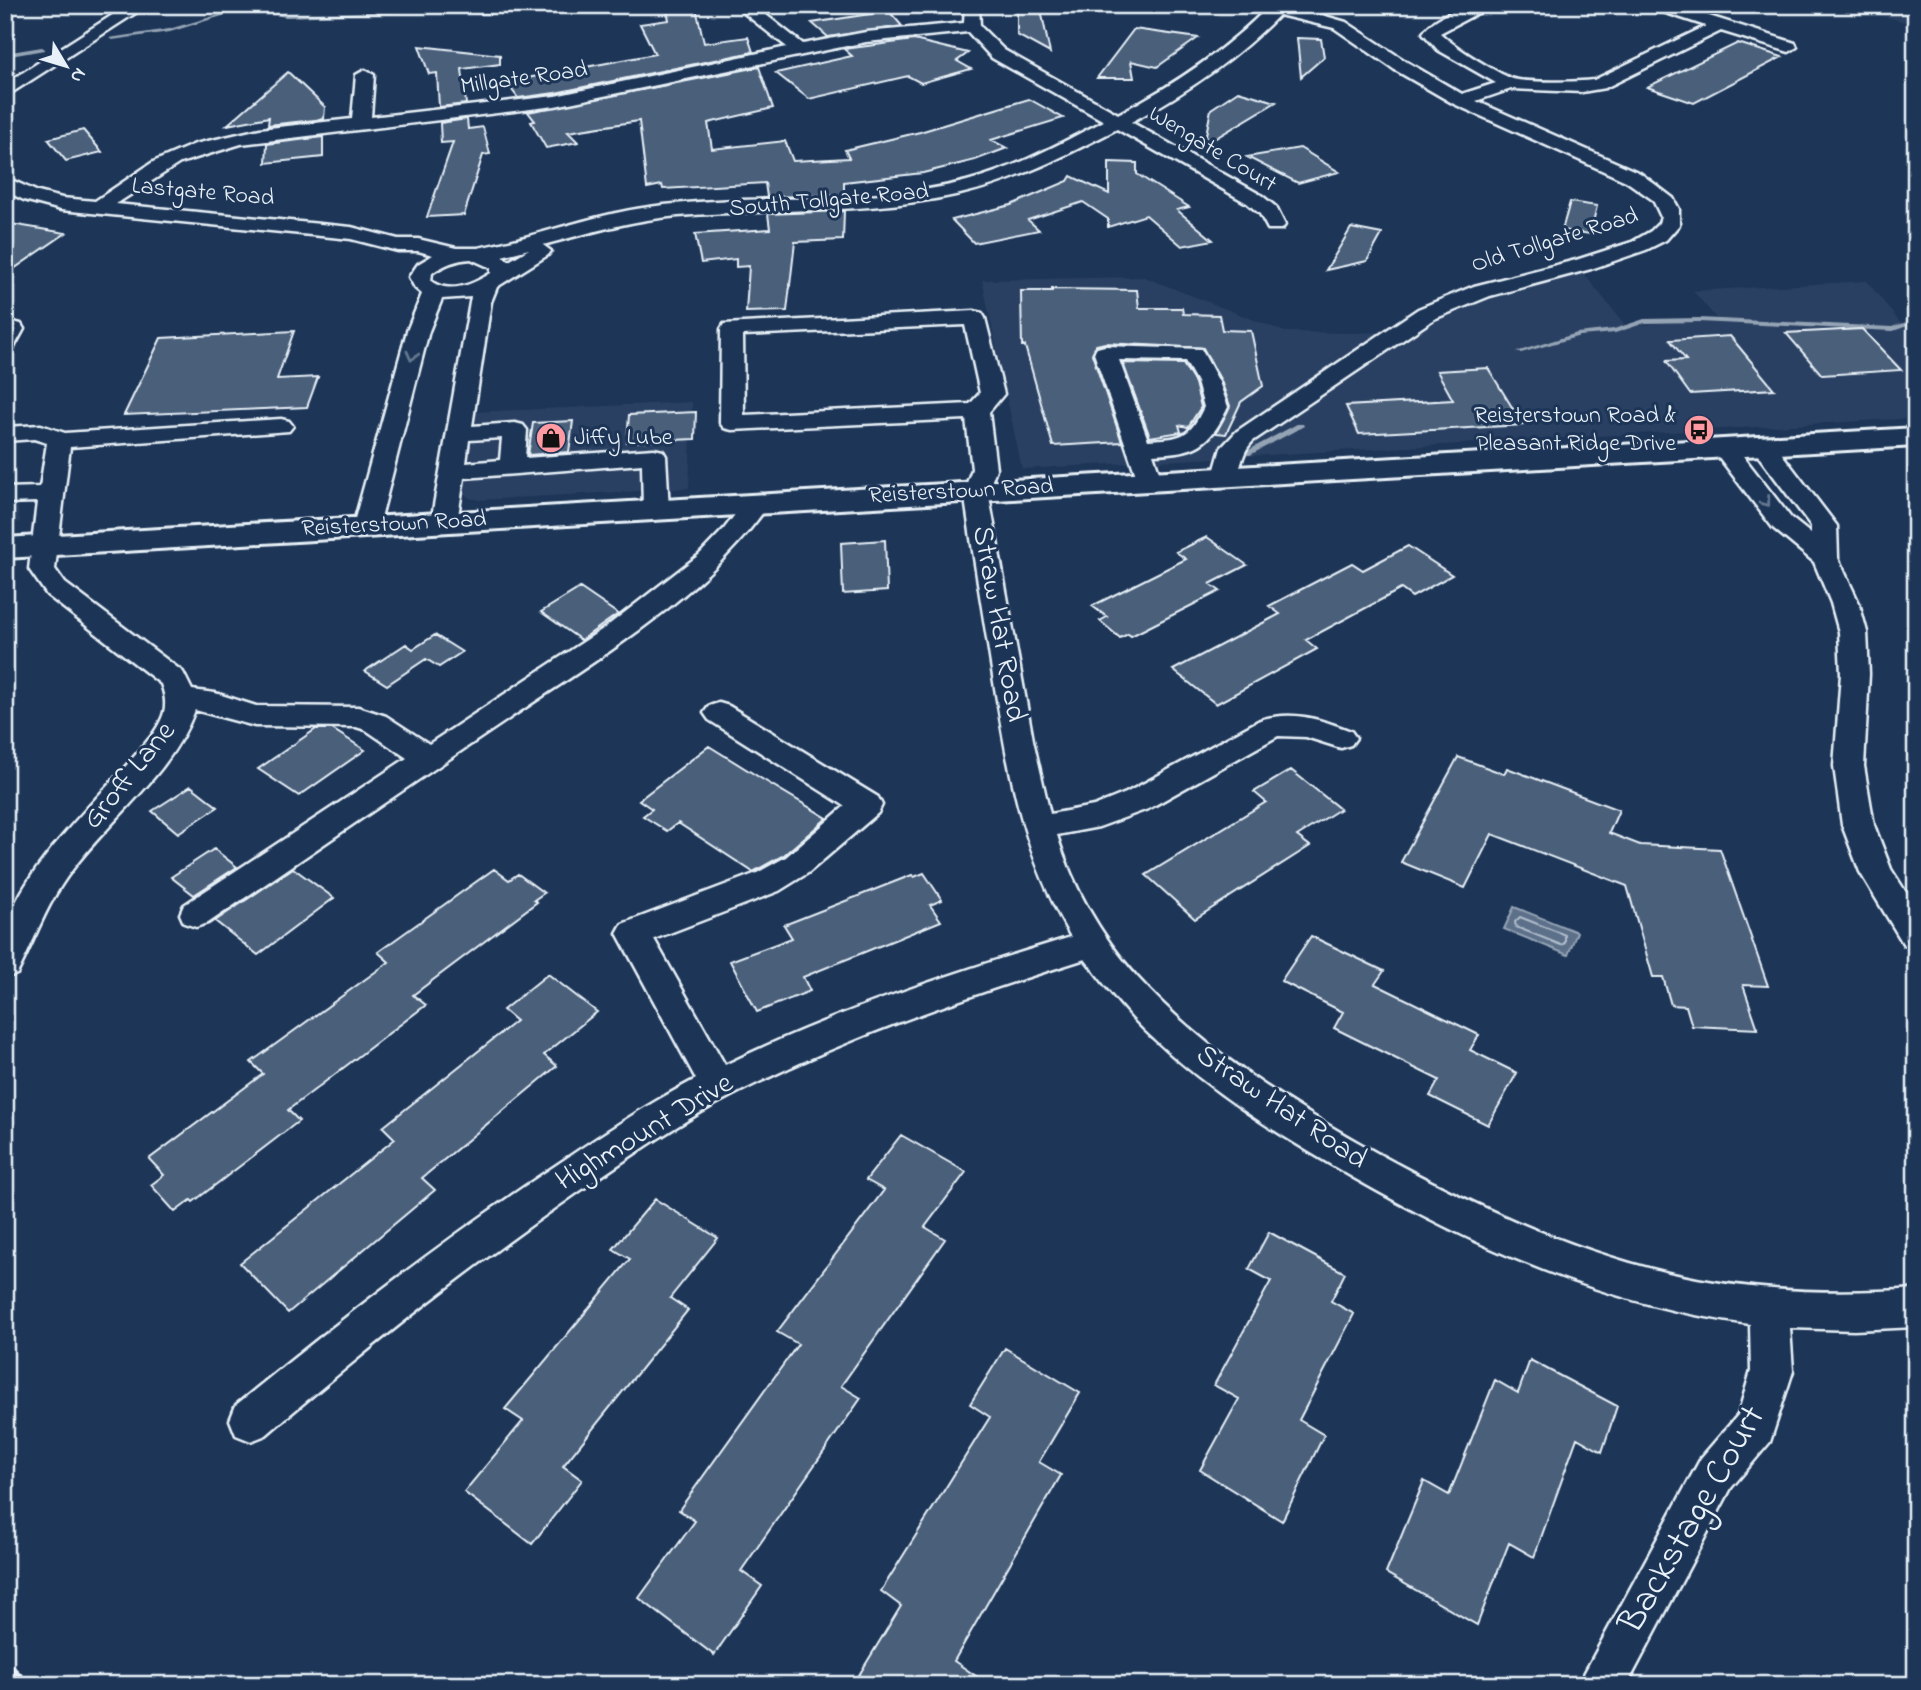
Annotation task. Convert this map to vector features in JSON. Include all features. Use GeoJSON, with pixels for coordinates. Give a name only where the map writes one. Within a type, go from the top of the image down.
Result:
{"type":"FeatureCollection","features":[{"type":"Feature","properties":{"kind":"main road","name":"Reisterstown Road"},"geometry":{"type":"LineString","coordinates":[[5,548],[1916,437]]}},
{"type":"Feature","properties":{"kind":"street"},"geometry":{"type":"LineString","coordinates":[[5,92],[140,5]]}},
{"type":"Feature","properties":{"kind":"street"},"geometry":{"type":"LineString","coordinates":[[972,5],[972,27]]}},
{"type":"Feature","properties":{"kind":"street"},"geometry":{"type":"LineString","coordinates":[[1485,5],[1438,24],[1431,33],[1444,46],[1510,84]]}},
{"type":"Feature","properties":{"kind":"street"},"geometry":{"type":"LineString","coordinates":[[1657,5],[1789,47]]}},
{"type":"Feature","properties":{"kind":"street","name":"Old Tollgate Road"},"geometry":{"type":"LineString","coordinates":[[1225,476],[1233,448],[1245,436],[1418,318],[1447,303],[1483,290],[1626,251],[1662,234],[1670,224],[1666,203],[1655,191],[1633,177],[1460,100],[1401,66],[1340,25],[1278,7]]}},
{"type":"Feature","properties":{"kind":"street","name":"South Tollgate Road"},"geometry":{"type":"LineString","coordinates":[[458,255],[525,246],[652,213],[840,204],[921,195],[957,189],[1016,172],[1169,95],[1219,62],[1278,7]]}},
{"type":"Feature","properties":{"kind":"street"},"geometry":{"type":"LineString","coordinates":[[750,10],[800,50]]}},
{"type":"Feature","properties":{"kind":"street"},"geometry":{"type":"LineString","coordinates":[[1460,100],[1510,84],[1583,87],[1599,84],[1720,25]]}},
{"type":"Feature","properties":{"kind":"street","name":"Millgate Road"},"geometry":{"type":"LineString","coordinates":[[97,209],[138,177],[203,148],[260,135],[557,101],[800,50],[911,30],[972,27]]}},
{"type":"Feature","properties":{"kind":"street","name":"Wengate Court"},"geometry":{"type":"LineString","coordinates":[[972,27],[998,54],[1254,199],[1269,211],[1275,225]]}},
{"type":"Feature","properties":{"kind":"street"},"geometry":{"type":"LineString","coordinates":[[361,124],[365,75]]}},
{"type":"Feature","properties":{"kind":"street","name":"Lastgate Road"},"geometry":{"type":"LineString","coordinates":[[5,183],[31,196],[97,209],[351,233],[398,245],[418,245],[458,255]]}},
{"type":"Feature","properties":{"kind":"street","name":"South Tollgate Road"},"geometry":{"type":"LineString","coordinates":[[434,292],[457,294],[494,281],[579,230]]}},
{"type":"Feature","properties":{"kind":"street"},"geometry":{"type":"LineString","coordinates":[[398,245],[401,254],[422,271]]}},
{"type":"Feature","properties":{"kind":"street"},"geometry":{"type":"LineString","coordinates":[[444,522],[480,302],[502,266],[498,261],[479,254]]}},
{"type":"Feature","properties":{"kind":"street"},"geometry":{"type":"LineString","coordinates":[[366,526],[418,331],[434,292],[421,283],[422,271],[434,262],[458,255]]}},
{"type":"Feature","properties":{"kind":"street"},"geometry":{"type":"LineString","coordinates":[[976,491],[984,469],[977,411],[992,394],[974,318],[732,329],[733,423],[977,411]]}},
{"type":"Feature","properties":{"kind":"street"},"geometry":{"type":"LineString","coordinates":[[1139,448],[1191,444],[1202,436],[1216,407],[1208,382],[1193,354],[1105,353],[1150,481]]}},
{"type":"Feature","properties":{"kind":"street"},"geometry":{"type":"LineString","coordinates":[[5,434],[43,433],[54,435],[59,441],[281,426]]}},
{"type":"Feature","properties":{"kind":"street"},"geometry":{"type":"LineString","coordinates":[[459,433],[515,430],[512,466]]}},
{"type":"Feature","properties":{"kind":"street","name":"Groff Lane"},"geometry":{"type":"LineString","coordinates":[[5,965],[21,927],[59,864],[167,738],[181,710],[173,679],[56,589],[42,569],[59,441]]}},
{"type":"Feature","properties":{"kind":"street"},"geometry":{"type":"LineString","coordinates":[[1763,446],[1825,526],[1825,558],[1845,603],[1853,632],[1855,674],[1849,766],[1858,825],[1876,872],[1916,936]]}},
{"type":"Feature","properties":{"kind":"street"},"geometry":{"type":"LineString","coordinates":[[1724,448],[1782,523],[1825,558]]}},
{"type":"Feature","properties":{"kind":"street"},"geometry":{"type":"LineString","coordinates":[[452,471],[653,456],[656,510]]}},
{"type":"Feature","properties":{"kind":"street","name":"Straw Hat Road"},"geometry":{"type":"LineString","coordinates":[[976,491],[1022,762],[1039,827],[1065,896],[1093,944],[1139,1002],[1191,1051],[1258,1101],[1329,1146],[1422,1196],[1516,1241],[1603,1273],[1670,1292],[1769,1309],[1871,1312],[1916,1308]]}},
{"type":"Feature","properties":{"kind":"street"},"geometry":{"type":"LineString","coordinates":[[5,496],[51,494]]}},
{"type":"Feature","properties":{"kind":"street"},"geometry":{"type":"LineString","coordinates":[[196,914],[615,633],[708,561],[733,535],[756,504]]}},
{"type":"Feature","properties":{"kind":"street"},"geometry":{"type":"LineString","coordinates":[[180,698],[215,703],[255,716],[358,717],[376,723],[428,757]]}},
{"type":"Feature","properties":{"kind":"street"},"geometry":{"type":"LineString","coordinates":[[717,1085],[634,933],[768,882],[796,865],[867,805],[719,713]]}},
{"type":"Feature","properties":{"kind":"street"},"geometry":{"type":"LineString","coordinates":[[1039,827],[1099,816],[1137,801],[1270,727],[1281,724],[1308,726],[1341,738]]}},
{"type":"Feature","properties":{"kind":"street","name":"Highmount Drive"},"geometry":{"type":"LineString","coordinates":[[251,1420],[363,1326],[519,1210],[634,1134],[717,1085],[815,1041],[927,997],[1093,944]]}},
{"type":"Feature","properties":{"kind":"street","name":"Backstage Court"},"geometry":{"type":"LineString","coordinates":[[1601,1685],[1716,1473],[1755,1427],[1772,1371],[1769,1309]]}},
{"type":"Feature","properties":{"kind":"shaded area"},"geometry":{"type":"Polygon","coordinates":[[[1843,5],[1916,5],[1916,25],[1843,5]]]}},
{"type":"Feature","properties":{"kind":"shaded area"},"geometry":{"type":"Polygon","coordinates":[[[1580,269],[1626,326],[1717,319],[1693,291],[1867,281],[1901,324],[1916,321],[1916,418],[1022,469],[982,280],[1144,277],[1285,332],[1352,333],[1412,331],[1453,306],[1580,269]]]}},
{"type":"Feature","properties":{"kind":"shaded area"},"geometry":{"type":"Polygon","coordinates":[[[692,402],[689,488],[480,500],[469,498],[464,493],[476,412],[692,402]]]}},
{"type":"Feature","properties":{"kind":"shaded area"},"geometry":{"type":"Polygon","coordinates":[[[5,448],[8,448],[20,522],[5,525],[5,448]]]}},
{"type":"Feature","properties":{"kind":"water"},"geometry":{"type":"Polygon","coordinates":[[[1514,907],[1577,932],[1568,955],[1504,929],[1514,907]]]}},
{"type":"Feature","properties":{"kind":"building"},"geometry":{"type":"Polygon","coordinates":[[[696,8],[704,43],[748,37],[753,52],[555,93],[518,98],[506,82],[655,54],[640,24],[669,20],[667,10],[696,8]]]}},
{"type":"Feature","properties":{"kind":"building"},"geometry":{"type":"Polygon","coordinates":[[[1017,10],[1041,10],[1050,53],[1017,35],[1017,10]]]}},
{"type":"Feature","properties":{"kind":"building"},"geometry":{"type":"Polygon","coordinates":[[[889,11],[902,26],[828,37],[812,23],[889,11]]]}},
{"type":"Feature","properties":{"kind":"building"},"geometry":{"type":"Polygon","coordinates":[[[1134,29],[1198,38],[1157,67],[1131,61],[1134,78],[1097,78],[1134,29]]]}},
{"type":"Feature","properties":{"kind":"building"},"geometry":{"type":"Polygon","coordinates":[[[1297,38],[1321,39],[1324,57],[1301,77],[1297,38]]]}},
{"type":"Feature","properties":{"kind":"building"},"geometry":{"type":"Polygon","coordinates":[[[914,40],[968,53],[957,61],[971,69],[921,83],[908,76],[809,99],[776,73],[852,56],[844,49],[914,40]]]}},
{"type":"Feature","properties":{"kind":"building"},"geometry":{"type":"Polygon","coordinates":[[[1738,43],[1782,57],[1694,103],[1647,87],[1738,43]]]}},
{"type":"Feature","properties":{"kind":"building"},"geometry":{"type":"Polygon","coordinates":[[[419,46],[500,55],[500,64],[462,69],[466,104],[439,107],[437,73],[429,74],[419,46]]]}},
{"type":"Feature","properties":{"kind":"building"},"geometry":{"type":"Polygon","coordinates":[[[759,67],[773,108],[708,123],[712,149],[785,141],[793,161],[849,158],[845,150],[920,132],[1029,99],[1063,118],[991,140],[1007,148],[975,160],[923,173],[844,182],[844,195],[767,197],[765,183],[663,189],[662,185],[647,188],[639,121],[568,132],[578,142],[546,148],[531,122],[535,121],[528,112],[759,67]]]}},
{"type":"Feature","properties":{"kind":"building"},"geometry":{"type":"Polygon","coordinates":[[[288,72],[325,107],[324,119],[268,125],[269,117],[227,125],[288,72]]]}},
{"type":"Feature","properties":{"kind":"building"},"geometry":{"type":"Polygon","coordinates":[[[1238,91],[1276,102],[1204,145],[1211,109],[1238,91]]]}},
{"type":"Feature","properties":{"kind":"building"},"geometry":{"type":"Polygon","coordinates":[[[467,119],[468,129],[483,127],[490,154],[483,155],[464,215],[427,217],[453,142],[441,143],[440,123],[467,119]]]}},
{"type":"Feature","properties":{"kind":"building"},"geometry":{"type":"Polygon","coordinates":[[[83,130],[102,152],[66,161],[48,139],[83,130]]]}},
{"type":"Feature","properties":{"kind":"building"},"geometry":{"type":"Polygon","coordinates":[[[323,137],[323,157],[266,163],[267,144],[323,137]]]}},
{"type":"Feature","properties":{"kind":"building"},"geometry":{"type":"Polygon","coordinates":[[[1300,148],[1339,172],[1298,183],[1247,157],[1300,148]]]}},
{"type":"Feature","properties":{"kind":"building"},"geometry":{"type":"Polygon","coordinates":[[[1109,162],[1137,163],[1137,174],[1189,207],[1177,210],[1213,240],[1182,246],[1146,215],[1108,227],[1108,219],[1083,202],[1028,220],[1039,230],[974,243],[952,220],[1011,205],[1068,181],[1071,176],[1109,194],[1109,162]]]}},
{"type":"Feature","properties":{"kind":"building"},"geometry":{"type":"Polygon","coordinates":[[[1570,202],[1597,206],[1590,234],[1562,230],[1570,202]]]}},
{"type":"Feature","properties":{"kind":"building"},"geometry":{"type":"Polygon","coordinates":[[[844,211],[843,240],[795,242],[787,311],[746,312],[749,266],[736,267],[736,259],[701,263],[695,234],[770,229],[768,214],[844,211]]]}},
{"type":"Feature","properties":{"kind":"building"},"geometry":{"type":"Polygon","coordinates":[[[5,223],[66,233],[5,275],[5,223]]]}},
{"type":"Feature","properties":{"kind":"building"},"geometry":{"type":"Polygon","coordinates":[[[1351,228],[1382,234],[1367,261],[1326,270],[1351,228]]]}},
{"type":"Feature","properties":{"kind":"building"},"geometry":{"type":"Polygon","coordinates":[[[1137,290],[1139,308],[1182,308],[1183,314],[1219,315],[1222,330],[1251,331],[1263,386],[1241,402],[1226,434],[1216,433],[1230,406],[1221,381],[1203,348],[1105,343],[1096,345],[1092,354],[1122,442],[1053,446],[1025,346],[1022,346],[1021,291],[1137,290]]]}},
{"type":"Feature","properties":{"kind":"building"},"geometry":{"type":"Polygon","coordinates":[[[1862,329],[1901,370],[1822,375],[1786,333],[1862,329]]]}},
{"type":"Feature","properties":{"kind":"building"},"geometry":{"type":"Polygon","coordinates":[[[294,331],[277,379],[318,377],[307,407],[124,415],[161,338],[294,331]]]}},
{"type":"Feature","properties":{"kind":"building"},"geometry":{"type":"Polygon","coordinates":[[[1730,336],[1774,389],[1690,394],[1666,361],[1686,360],[1670,340],[1730,336]]]}},
{"type":"Feature","properties":{"kind":"building"},"geometry":{"type":"Polygon","coordinates":[[[1123,363],[1183,364],[1195,383],[1201,407],[1188,427],[1179,425],[1181,432],[1150,437],[1123,363]]]}},
{"type":"Feature","properties":{"kind":"building"},"geometry":{"type":"Polygon","coordinates":[[[1488,368],[1523,425],[1359,434],[1346,406],[1453,400],[1437,371],[1488,368]]]}},
{"type":"Feature","properties":{"kind":"building"},"geometry":{"type":"Polygon","coordinates":[[[696,412],[695,439],[627,442],[629,415],[696,412]]]}},
{"type":"Feature","properties":{"kind":"building","name":"Jiffy Lube"},"geometry":{"type":"Polygon","coordinates":[[[573,421],[569,452],[528,455],[533,423],[573,421]]]}},
{"type":"Feature","properties":{"kind":"building"},"geometry":{"type":"Polygon","coordinates":[[[1207,537],[1247,565],[1210,584],[1220,591],[1131,636],[1128,634],[1120,638],[1100,621],[1107,617],[1092,606],[1186,559],[1176,552],[1207,537]]]}},
{"type":"Feature","properties":{"kind":"building"},"geometry":{"type":"Polygon","coordinates":[[[885,540],[887,591],[843,594],[841,543],[885,540]]]}},
{"type":"Feature","properties":{"kind":"building"},"geometry":{"type":"Polygon","coordinates":[[[1408,546],[1452,575],[1412,597],[1401,589],[1306,640],[1317,649],[1216,704],[1173,670],[1280,614],[1269,606],[1352,563],[1363,570],[1408,546]]]}},
{"type":"Feature","properties":{"kind":"building"},"geometry":{"type":"Polygon","coordinates":[[[580,588],[618,614],[581,640],[541,612],[580,588]]]}},
{"type":"Feature","properties":{"kind":"building"},"geometry":{"type":"Polygon","coordinates":[[[435,635],[462,652],[439,667],[426,659],[387,685],[365,671],[406,644],[413,649],[435,635]]]}},
{"type":"Feature","properties":{"kind":"building"},"geometry":{"type":"Polygon","coordinates":[[[316,729],[332,729],[365,750],[299,796],[258,769],[316,729]]]}},
{"type":"Feature","properties":{"kind":"building"},"geometry":{"type":"Polygon","coordinates":[[[709,746],[827,818],[784,855],[753,872],[678,823],[667,831],[643,816],[652,809],[639,800],[709,746]]]}},
{"type":"Feature","properties":{"kind":"building"},"geometry":{"type":"Polygon","coordinates":[[[1458,757],[1504,774],[1507,768],[1619,810],[1609,833],[1640,845],[1720,849],[1768,986],[1743,985],[1758,1029],[1692,1026],[1686,1006],[1671,1005],[1663,977],[1653,977],[1627,886],[1492,834],[1465,888],[1401,862],[1458,757]]]}},
{"type":"Feature","properties":{"kind":"building"},"geometry":{"type":"Polygon","coordinates":[[[1291,770],[1340,809],[1297,836],[1310,846],[1195,919],[1146,875],[1266,802],[1254,792],[1291,770]]]}},
{"type":"Feature","properties":{"kind":"building"},"geometry":{"type":"Polygon","coordinates":[[[191,786],[218,807],[178,833],[152,811],[191,786]]]}},
{"type":"Feature","properties":{"kind":"building"},"geometry":{"type":"Polygon","coordinates":[[[214,849],[237,867],[194,895],[171,877],[214,849]]]}},
{"type":"Feature","properties":{"kind":"building"},"geometry":{"type":"Polygon","coordinates":[[[293,868],[334,898],[258,955],[215,921],[293,868]]]}},
{"type":"Feature","properties":{"kind":"building"},"geometry":{"type":"Polygon","coordinates":[[[494,869],[509,880],[518,874],[544,893],[534,900],[537,902],[413,995],[426,1005],[288,1110],[299,1121],[193,1202],[191,1200],[175,1212],[151,1185],[164,1175],[149,1159],[263,1074],[251,1062],[389,962],[378,952],[494,869]]]}},
{"type":"Feature","properties":{"kind":"building"},"geometry":{"type":"Polygon","coordinates":[[[924,873],[942,900],[930,905],[941,921],[803,977],[810,991],[757,1012],[730,961],[792,938],[784,925],[912,875],[914,877],[924,873]]]}},
{"type":"Feature","properties":{"kind":"building"},"geometry":{"type":"Polygon","coordinates":[[[1311,936],[1384,971],[1375,984],[1479,1035],[1470,1050],[1517,1073],[1488,1125],[1430,1096],[1439,1080],[1334,1028],[1343,1012],[1281,981],[1311,936]]]}},
{"type":"Feature","properties":{"kind":"building"},"geometry":{"type":"Polygon","coordinates":[[[548,974],[597,1012],[544,1055],[557,1066],[422,1178],[435,1190],[288,1313],[240,1263],[395,1139],[383,1127],[516,1021],[503,1010],[548,974]]]}},
{"type":"Feature","properties":{"kind":"building"},"geometry":{"type":"Polygon","coordinates":[[[901,1135],[966,1172],[925,1227],[945,1239],[841,1386],[861,1398],[741,1571],[762,1586],[714,1655],[639,1598],[695,1521],[679,1510],[798,1344],[777,1332],[884,1190],[866,1180],[901,1135]]]}},
{"type":"Feature","properties":{"kind":"building"},"geometry":{"type":"Polygon","coordinates":[[[655,1199],[718,1238],[670,1298],[688,1310],[563,1466],[582,1480],[532,1544],[464,1492],[523,1421],[505,1409],[630,1259],[613,1249],[655,1199]]]}},
{"type":"Feature","properties":{"kind":"building"},"geometry":{"type":"Polygon","coordinates":[[[1269,1232],[1345,1273],[1331,1301],[1354,1314],[1299,1420],[1324,1435],[1282,1521],[1200,1470],[1239,1399],[1214,1385],[1271,1281],[1249,1269],[1269,1232]]]}},
{"type":"Feature","properties":{"kind":"building"},"geometry":{"type":"Polygon","coordinates":[[[1005,1348],[1080,1393],[1039,1462],[1061,1475],[954,1661],[989,1685],[853,1685],[901,1606],[881,1591],[990,1417],[970,1404],[1005,1348]]]}},
{"type":"Feature","properties":{"kind":"building"},"geometry":{"type":"Polygon","coordinates":[[[1530,1360],[1617,1406],[1602,1452],[1577,1438],[1534,1557],[1509,1543],[1477,1625],[1386,1573],[1424,1481],[1449,1495],[1495,1380],[1518,1393],[1530,1360]]]}},
{"type":"Feature","properties":{"kind":"waterway"},"geometry":{"type":"LineString","coordinates":[[112,38],[170,30],[245,8],[286,16],[400,12],[442,5],[464,8],[471,13],[491,14],[537,5]]}},
{"type":"Feature","properties":{"kind":"waterway"},"geometry":{"type":"LineString","coordinates":[[5,55],[42,49]]}},
{"type":"Feature","properties":{"kind":"waterway"},"geometry":{"type":"LineString","coordinates":[[1519,352],[1579,334],[1615,331],[1644,321],[1699,320],[1893,329],[1916,321]]}},
{"type":"Feature","properties":{"kind":"waterway"},"geometry":{"type":"LineString","coordinates":[[1247,453],[1300,426]]}},
{"type":"Feature","properties":{"kind":"railway"},"geometry":{"type":"LineString","coordinates":[[5,1662],[29,1685]]}},
{"type":"Feature","properties":{"kind":"place","name":"Reisterstown Road & Pleasant Ridge Drive"},"geometry":{"type":"Point","coordinates":[1699,430]}},
{"type":"Feature","properties":{"kind":"place","name":"Jiffy Lube"},"geometry":{"type":"Point","coordinates":[551,438]}}]}
